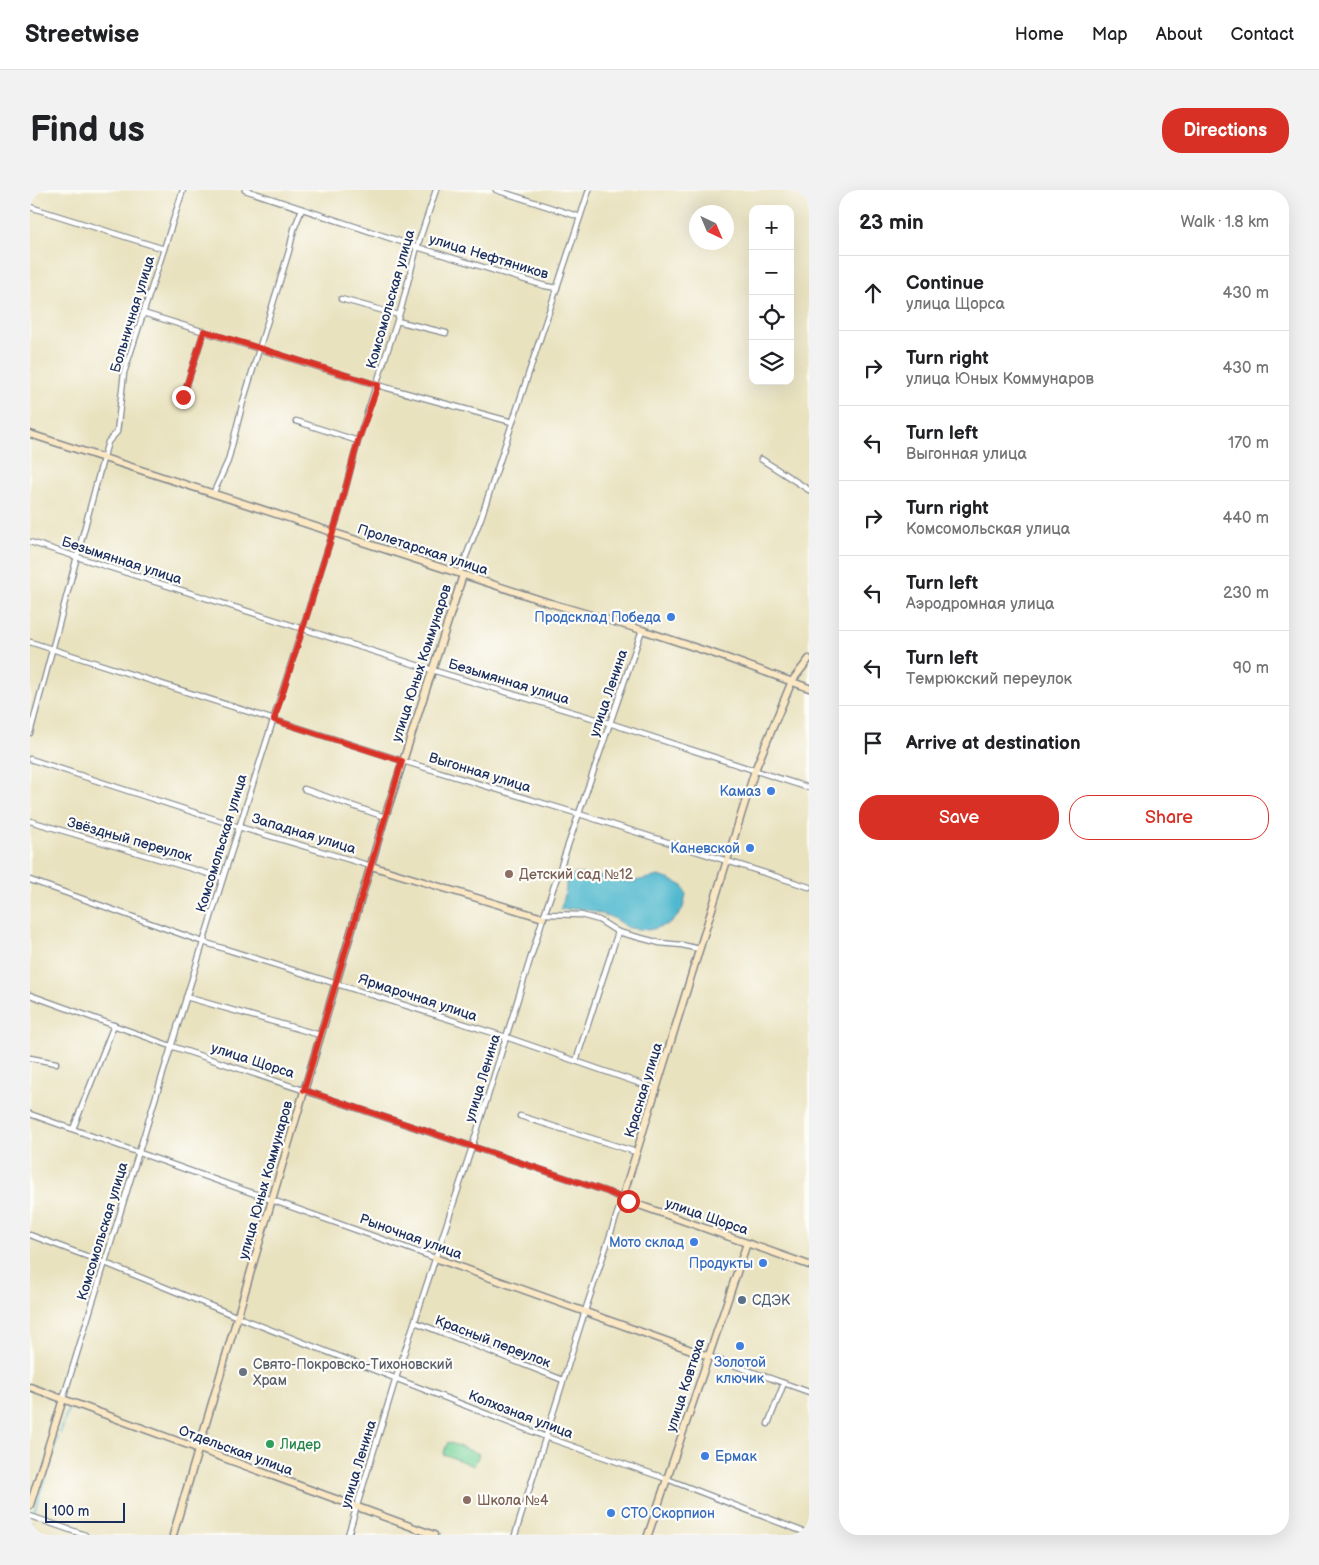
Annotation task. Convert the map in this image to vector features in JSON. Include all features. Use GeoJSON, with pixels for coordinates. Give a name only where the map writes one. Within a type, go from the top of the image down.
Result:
{"type":"FeatureCollection","features":[{"type":"Feature","properties":{"kind":"street","name":"Больничная улица"},"geometry":{"type":"LineString","coordinates":[[30,733],[103,458],[108,442],[117,432],[124,373],[183,190]]}},
{"type":"Feature","properties":{"kind":"street","name":"улица Нефтяников"},"geometry":{"type":"LineString","coordinates":[[245,190],[418,247],[557,288]]}},
{"type":"Feature","properties":{"kind":"street","name":"Комсомольская улица"},"geometry":{"type":"LineString","coordinates":[[30,1504],[106,1263],[223,878],[274,720],[331,532],[339,513],[358,441],[378,385],[436,190]]}},
{"type":"Feature","properties":{"kind":"street"},"geometry":{"type":"LineString","coordinates":[[496,190],[580,217]]}},
{"type":"Feature","properties":{"kind":"street","name":"улица Юных Коммунаров"},"geometry":{"type":"LineString","coordinates":[[173,1535],[402,761],[461,574],[589,190]]}},
{"type":"Feature","properties":{"kind":"street"},"geometry":{"type":"LineString","coordinates":[[30,207],[164,248]]}},
{"type":"Feature","properties":{"kind":"street"},"geometry":{"type":"LineString","coordinates":[[213,494],[228,461],[243,402],[294,229],[302,209]]}},
{"type":"Feature","properties":{"kind":"street"},"geometry":{"type":"LineString","coordinates":[[341,299],[399,315]]}},
{"type":"Feature","properties":{"kind":"street"},"geometry":{"type":"LineString","coordinates":[[143,313],[378,385],[512,422]]}},
{"type":"Feature","properties":{"kind":"street"},"geometry":{"type":"LineString","coordinates":[[397,322],[446,333]]}},
{"type":"Feature","properties":{"kind":"street"},"geometry":{"type":"LineString","coordinates":[[183,397],[204,331]]}},
{"type":"Feature","properties":{"kind":"street"},"geometry":{"type":"LineString","coordinates":[[296,420],[358,441]]}},
{"type":"Feature","properties":{"kind":"street","name":"Пролетарская улица"},"geometry":{"type":"LineString","coordinates":[[30,434],[461,574],[642,630],[809,688]]}},
{"type":"Feature","properties":{"kind":"street"},"geometry":{"type":"LineString","coordinates":[[761,459],[809,490]]}},
{"type":"Feature","properties":{"kind":"street","name":"Безымянная улица"},"geometry":{"type":"LineString","coordinates":[[30,542],[432,670],[609,723],[809,788]]}},
{"type":"Feature","properties":{"kind":"street","name":"улица Ленина"},"geometry":{"type":"LineString","coordinates":[[348,1535],[396,1378],[472,1147],[543,916],[580,814],[609,723],[642,630]]}},
{"type":"Feature","properties":{"kind":"street","name":"Выгонная улица"},"geometry":{"type":"LineString","coordinates":[[30,642],[402,761],[726,860],[809,888]]}},
{"type":"Feature","properties":{"kind":"street","name":"Красная улица"},"geometry":{"type":"LineString","coordinates":[[516,1535],[755,770],[792,681],[809,659]]}},
{"type":"Feature","properties":{"kind":"street","name":"Западная улица"},"geometry":{"type":"LineString","coordinates":[[30,760],[239,827],[543,916]]}},
{"type":"Feature","properties":{"kind":"street"},"geometry":{"type":"LineString","coordinates":[[304,789],[385,817]]}},
{"type":"Feature","properties":{"kind":"street","name":"Звёздный переулок"},"geometry":{"type":"LineString","coordinates":[[30,821],[223,878]]}},
{"type":"Feature","properties":{"kind":"street","name":"Ярмарочная улица"},"geometry":{"type":"LineString","coordinates":[[30,880],[204,942],[506,1037],[656,1089]]}},
{"type":"Feature","properties":{"kind":"street"},"geometry":{"type":"LineString","coordinates":[[543,916],[581,916],[599,920],[618,932],[660,943],[682,945],[699,950]]}},
{"type":"Feature","properties":{"kind":"street"},"geometry":{"type":"LineString","coordinates":[[576,1061],[618,932]]}},
{"type":"Feature","properties":{"kind":"street","name":"улица Щорса"},"geometry":{"type":"LineString","coordinates":[[30,995],[171,1046],[608,1192],[622,1199],[809,1265]]}},
{"type":"Feature","properties":{"kind":"street"},"geometry":{"type":"LineString","coordinates":[[186,997],[320,1035]]}},
{"type":"Feature","properties":{"kind":"street"},"geometry":{"type":"LineString","coordinates":[[73,1129],[114,1025]]}},
{"type":"Feature","properties":{"kind":"street"},"geometry":{"type":"LineString","coordinates":[[30,1058],[56,1063]]}},
{"type":"Feature","properties":{"kind":"street","name":"Рыночная улица"},"geometry":{"type":"LineString","coordinates":[[30,1114],[809,1392]]}},
{"type":"Feature","properties":{"kind":"street"},"geometry":{"type":"LineString","coordinates":[[520,1116],[636,1152]]}},
{"type":"Feature","properties":{"kind":"street","name":"Колхозная улица"},"geometry":{"type":"LineString","coordinates":[[30,1235],[106,1263],[238,1317],[546,1437],[667,1479],[808,1533]]}},
{"type":"Feature","properties":{"kind":"street","name":"улица Ковтюха"},"geometry":{"type":"LineString","coordinates":[[648,1535],[747,1243]]}},
{"type":"Feature","properties":{"kind":"street","name":"Красный переулок"},"geometry":{"type":"LineString","coordinates":[[414,1322],[563,1380]]}},
{"type":"Feature","properties":{"kind":"street"},"geometry":{"type":"LineString","coordinates":[[768,1424],[784,1383]]}},
{"type":"Feature","properties":{"kind":"street","name":"Отдельская улица"},"geometry":{"type":"LineString","coordinates":[[30,1388],[434,1535]]}},
{"type":"Feature","properties":{"kind":"street"},"geometry":{"type":"LineString","coordinates":[[30,1516],[85,1535]]}},
{"type":"Feature","properties":{"kind":"green space"},"geometry":{"type":"Polygon","coordinates":[[[448,1442],[479,1454],[474,1466],[443,1454],[448,1442]]]}},
{"type":"Feature","properties":{"kind":"water"},"geometry":{"type":"Polygon","coordinates":[[[576,874],[597,875],[630,882],[659,876],[683,886],[686,894],[683,908],[671,923],[649,930],[629,928],[611,917],[592,911],[577,908],[560,910],[566,890],[565,877],[576,874]]]}},
{"type":"Feature","properties":{"kind":"waterway"},"geometry":{"type":"LineString","coordinates":[[60,1433],[68,1410]]}},
{"type":"Feature","properties":{"kind":"waterway"},"geometry":{"type":"LineString","coordinates":[[53,1455],[58,1438]]}},
{"type":"Feature","properties":{"kind":"waterway"},"geometry":{"type":"LineString","coordinates":[[34,1512],[51,1461]]}},
{"type":"Feature","properties":{"kind":"place","name":"Продсклад Победа"},"geometry":{"type":"Point","coordinates":[671,617]}},
{"type":"Feature","properties":{"kind":"place","name":"Камаз"},"geometry":{"type":"Point","coordinates":[771,791]}},
{"type":"Feature","properties":{"kind":"place","name":"Каневской"},"geometry":{"type":"Point","coordinates":[750,848]}},
{"type":"Feature","properties":{"kind":"place","name":"Детский сад №12"},"geometry":{"type":"Point","coordinates":[509,874]}},
{"type":"Feature","properties":{"kind":"place","name":"Мото склад"},"geometry":{"type":"Point","coordinates":[694,1242]}},
{"type":"Feature","properties":{"kind":"place","name":"Продукты"},"geometry":{"type":"Point","coordinates":[763,1263]}},
{"type":"Feature","properties":{"kind":"place","name":"СДЭК"},"geometry":{"type":"Point","coordinates":[742,1300]}},
{"type":"Feature","properties":{"kind":"place","name":"Золотой ключик"},"geometry":{"type":"Point","coordinates":[740,1346]}},
{"type":"Feature","properties":{"kind":"place","name":"Свято-Покровско-Тихоновский Храм"},"geometry":{"type":"Point","coordinates":[243,1372]}},
{"type":"Feature","properties":{"kind":"place","name":"Лидер"},"geometry":{"type":"Point","coordinates":[270,1444]}},
{"type":"Feature","properties":{"kind":"place","name":"Ермак"},"geometry":{"type":"Point","coordinates":[705,1456]}},
{"type":"Feature","properties":{"kind":"place","name":"Школа №4"},"geometry":{"type":"Point","coordinates":[467,1500]}},
{"type":"Feature","properties":{"kind":"place","name":"СТО Скорпион"},"geometry":{"type":"Point","coordinates":[611,1513]}},
{"type":"Feature","properties":{"kind":"route"},"geometry":{"type":"LineString","coordinates":[[183,397],[204,331],[378,385],[358,441],[339,513],[331,532],[274,720],[402,761],[304,1090],[608,1192],[628,1201]]}}]}
